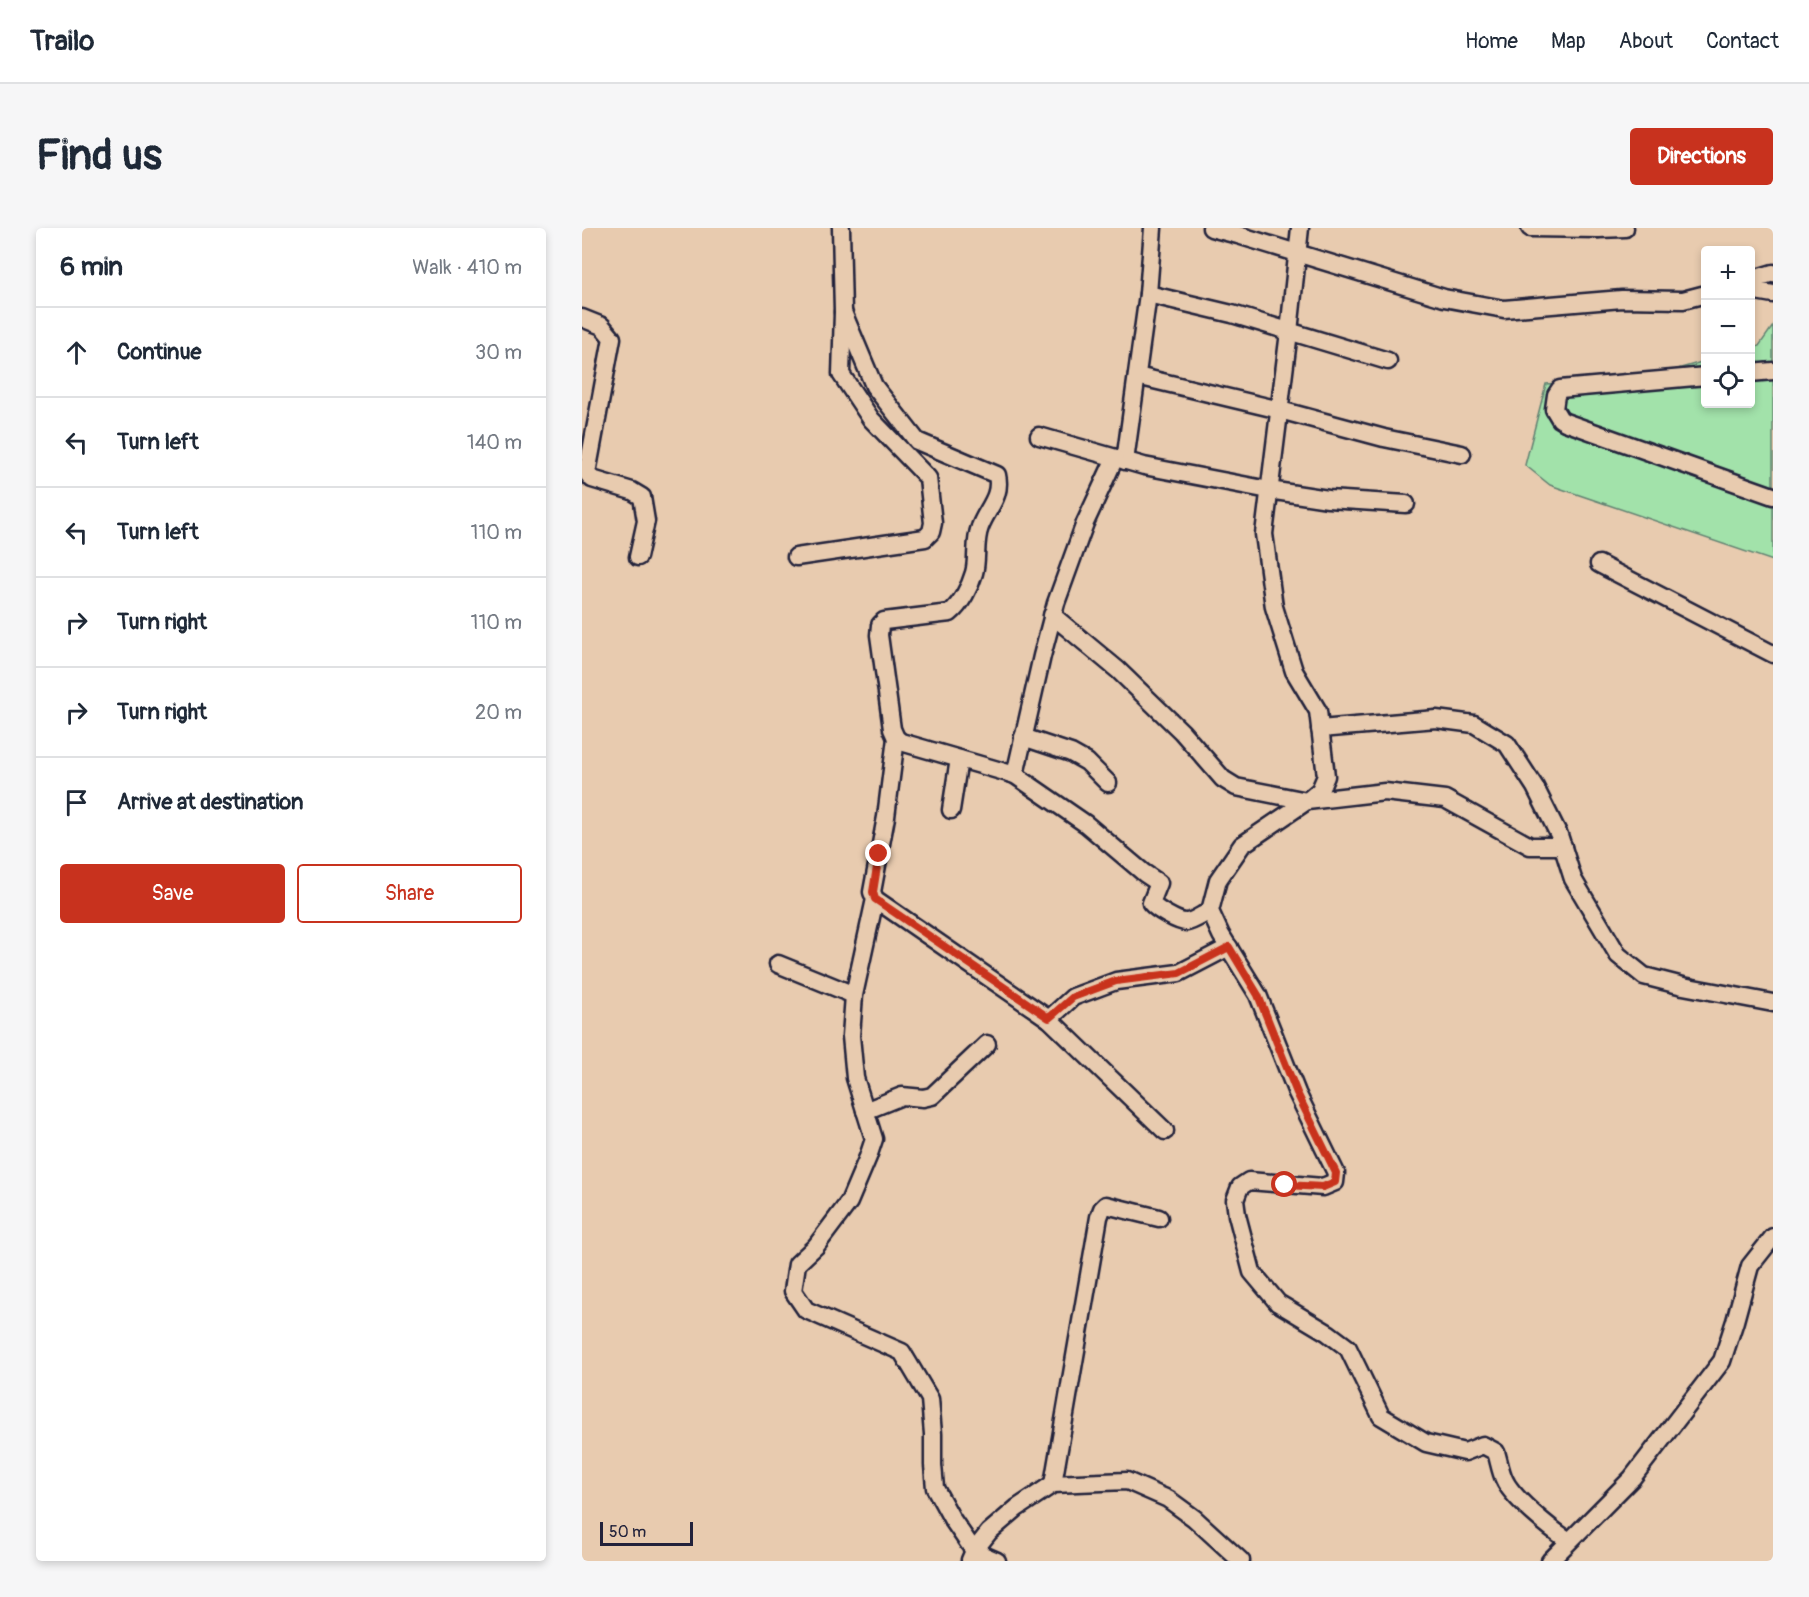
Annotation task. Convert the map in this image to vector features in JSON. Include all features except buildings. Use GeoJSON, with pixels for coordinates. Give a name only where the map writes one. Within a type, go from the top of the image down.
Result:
{"type":"FeatureCollection","features":[{"type":"Feature","properties":{"kind":"street"},"geometry":{"type":"LineString","coordinates":[[796,557],[925,538],[931,532],[933,523],[928,478],[871,419],[841,374],[843,312],[841,228]]}},
{"type":"Feature","properties":{"kind":"street"},"geometry":{"type":"LineString","coordinates":[[1015,775],[1052,615],[1085,523],[1120,459],[1137,376],[1148,294],[1153,228]]}},
{"type":"Feature","properties":{"kind":"street"},"geometry":{"type":"LineString","coordinates":[[1212,228],[1444,298],[1504,309],[1622,299],[1683,300],[1701,295]]}},
{"type":"Feature","properties":{"kind":"street"},"geometry":{"type":"LineString","coordinates":[[1300,228],[1264,534],[1274,607],[1294,671],[1318,711],[1326,776],[1320,790],[1307,801],[1242,845],[1218,880],[1210,911],[1258,995],[1297,1093],[1336,1173],[1335,1182],[1323,1187],[1249,1181],[1240,1187],[1235,1200],[1237,1215],[1252,1272],[1278,1303],[1328,1333],[1348,1348],[1381,1416],[1426,1443],[1465,1452],[1483,1445],[1496,1452],[1504,1481],[1524,1504],[1569,1541]]}},
{"type":"Feature","properties":{"kind":"street"},"geometry":{"type":"LineString","coordinates":[[1530,228],[1625,228]]}},
{"type":"Feature","properties":{"kind":"street"},"geometry":{"type":"LineString","coordinates":[[1755,278],[1773,273]]}},
{"type":"Feature","properties":{"kind":"street"},"geometry":{"type":"LineString","coordinates":[[1755,291],[1773,294]]}},
{"type":"Feature","properties":{"kind":"street"},"geometry":{"type":"LineString","coordinates":[[1148,294],[1232,314],[1388,361]]}},
{"type":"Feature","properties":{"kind":"street"},"geometry":{"type":"LineString","coordinates":[[843,312],[874,386],[917,441],[997,476],[999,486],[996,497],[980,528],[975,550],[974,572],[958,607],[950,613],[884,621],[880,626],[879,635],[892,729],[896,738],[901,742],[1015,775],[1086,824],[1159,883],[1151,903],[1155,908],[1181,921],[1188,922],[1210,911]]}},
{"type":"Feature","properties":{"kind":"street"},"geometry":{"type":"LineString","coordinates":[[582,318],[602,326],[612,338],[587,473],[592,479],[632,491],[642,497],[646,521],[638,557]]}},
{"type":"Feature","properties":{"kind":"street"},"geometry":{"type":"LineString","coordinates":[[1755,373],[1773,371]]}},
{"type":"Feature","properties":{"kind":"street"},"geometry":{"type":"LineString","coordinates":[[1137,376],[1280,410],[1384,438],[1462,454]]}},
{"type":"Feature","properties":{"kind":"street"},"geometry":{"type":"LineString","coordinates":[[1701,376],[1560,388],[1556,395],[1554,409],[1565,422],[1773,496]]}},
{"type":"Feature","properties":{"kind":"street"},"geometry":{"type":"LineString","coordinates":[[1039,436],[1120,459],[1269,490],[1328,499],[1406,504]]}},
{"type":"Feature","properties":{"kind":"street"},"geometry":{"type":"LineString","coordinates":[[1599,564],[1773,654]]}},
{"type":"Feature","properties":{"kind":"street"},"geometry":{"type":"LineString","coordinates":[[1052,615],[1118,670],[1182,732],[1223,779],[1236,787],[1307,801],[1385,792],[1445,799],[1530,846],[1563,846]]}},
{"type":"Feature","properties":{"kind":"street"},"geometry":{"type":"LineString","coordinates":[[1320,729],[1436,719],[1474,724],[1507,744],[1535,787],[1559,835],[1573,879],[1618,955],[1644,976],[1773,1003]]}},
{"type":"Feature","properties":{"kind":"street"},"geometry":{"type":"LineString","coordinates":[[1023,737],[1071,753],[1087,762],[1108,783]]}},
{"type":"Feature","properties":{"kind":"street"},"geometry":{"type":"LineString","coordinates":[[896,738],[873,892],[875,899],[854,995],[851,1036],[855,1077],[874,1139],[849,1202],[816,1246],[797,1264],[793,1291],[806,1311],[902,1352],[930,1399],[935,1488],[972,1556]]}},
{"type":"Feature","properties":{"kind":"street"},"geometry":{"type":"LineString","coordinates":[[951,810],[959,759]]}},
{"type":"Feature","properties":{"kind":"street"},"geometry":{"type":"LineString","coordinates":[[875,899],[1049,1018],[1165,1131]]}},
{"type":"Feature","properties":{"kind":"street"},"geometry":{"type":"LineString","coordinates":[[1049,1018],[1073,997],[1116,981],[1179,973],[1229,947]]}},
{"type":"Feature","properties":{"kind":"street"},"geometry":{"type":"LineString","coordinates":[[778,964],[854,995]]}},
{"type":"Feature","properties":{"kind":"street"},"geometry":{"type":"LineString","coordinates":[[865,1110],[902,1095],[923,1098],[932,1096],[987,1044]]}},
{"type":"Feature","properties":{"kind":"street"},"geometry":{"type":"LineString","coordinates":[[1053,1484],[1098,1216],[1106,1205],[1159,1218]]}},
{"type":"Feature","properties":{"kind":"street"},"geometry":{"type":"LineString","coordinates":[[1550,1561],[1632,1478],[1722,1361],[1750,1266],[1773,1237]]}},
{"type":"Feature","properties":{"kind":"street"},"geometry":{"type":"LineString","coordinates":[[972,1556],[989,1532],[1017,1508],[1053,1484],[1127,1481],[1168,1499],[1194,1518],[1241,1561]]}},
{"type":"Feature","properties":{"kind":"street"},"geometry":{"type":"LineString","coordinates":[[972,1556],[997,1561]]}},
{"type":"Feature","properties":{"kind":"green space"},"geometry":{"type":"Polygon","coordinates":[[[1773,326],[1773,561],[1550,485],[1525,465],[1546,384],[1650,377],[1701,362],[1701,408],[1755,408],[1755,348],[1759,346],[1773,326]]]}},
{"type":"Feature","properties":{"kind":"route"},"geometry":{"type":"LineString","coordinates":[[879,854],[873,892],[875,899],[1049,1018],[1073,997],[1116,981],[1179,973],[1229,947],[1258,995],[1297,1093],[1336,1173],[1335,1182],[1323,1187],[1285,1185]]}}]}
